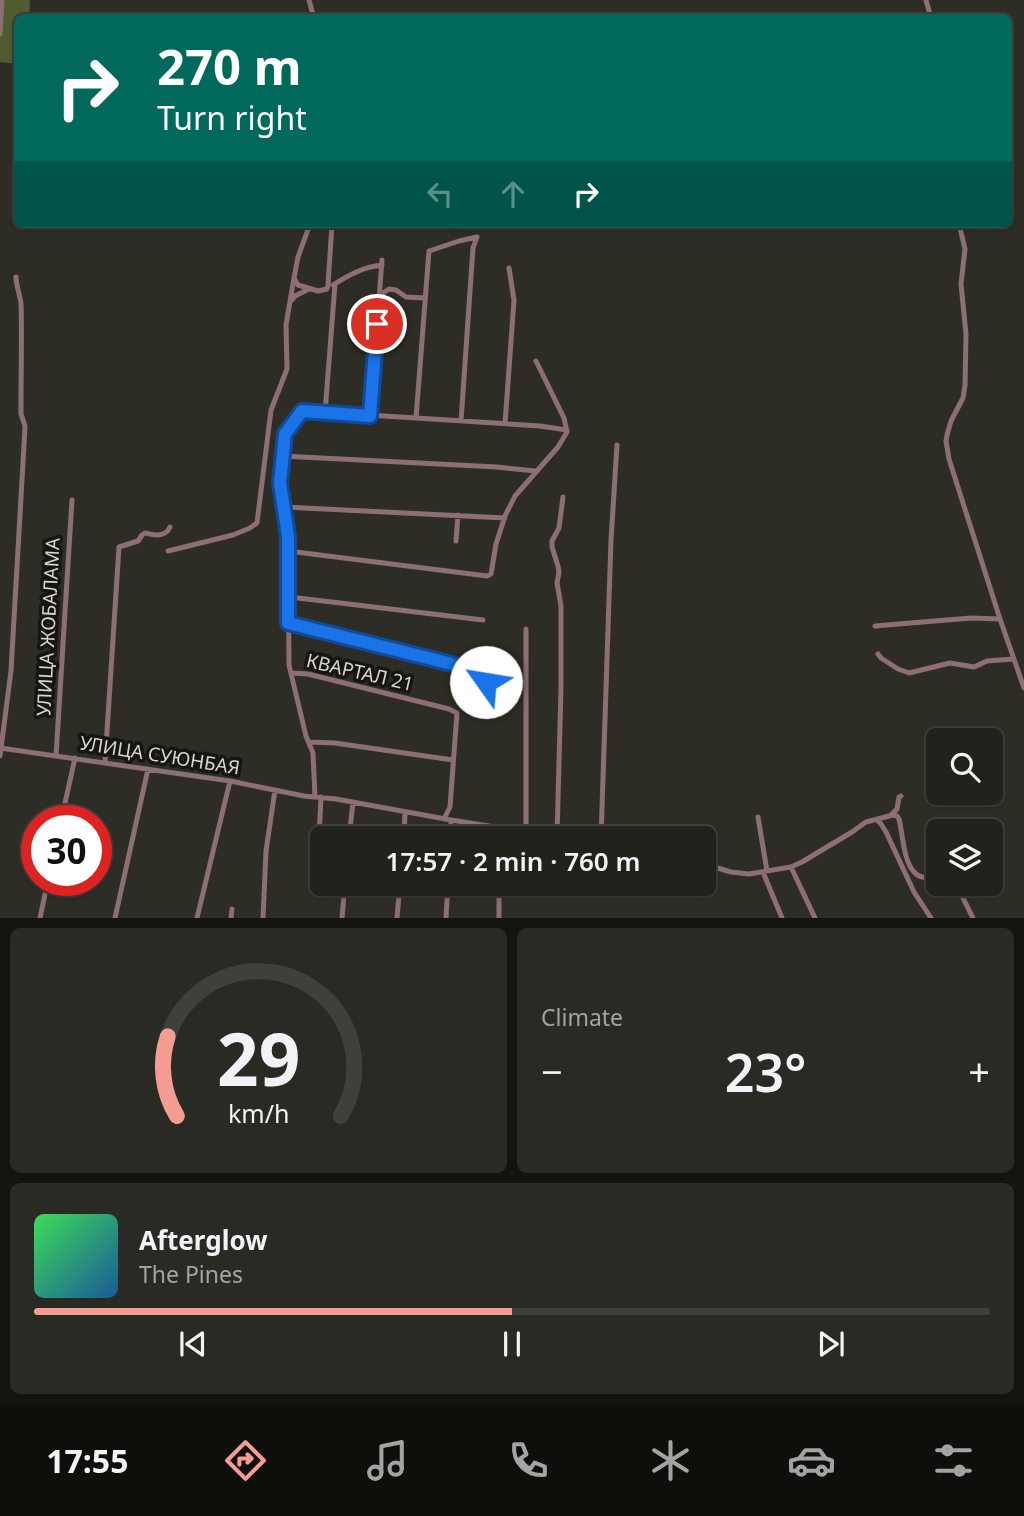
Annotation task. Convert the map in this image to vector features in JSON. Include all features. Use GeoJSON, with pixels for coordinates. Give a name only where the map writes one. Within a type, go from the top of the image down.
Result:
{"type":"FeatureCollection","features":[{"type":"Feature","properties":{"kind":"street"},"geometry":{"type":"LineString","coordinates":[[0,34],[2,0]]}},
{"type":"Feature","properties":{"kind":"street"},"geometry":{"type":"LineString","coordinates":[[168,551],[233,535],[257,523],[271,410],[287,369],[286,325],[294,278],[309,228]]}},
{"type":"Feature","properties":{"kind":"street"},"geometry":{"type":"LineString","coordinates":[[327,289],[332,228]]}},
{"type":"Feature","properties":{"kind":"street"},"geometry":{"type":"LineString","coordinates":[[960,228],[965,249],[961,284],[966,334],[965,393],[951,421],[946,441],[949,459],[1024,688]]}},
{"type":"Feature","properties":{"kind":"street"},"geometry":{"type":"LineString","coordinates":[[416,418],[429,251],[477,237],[473,248],[461,421]]}},
{"type":"Feature","properties":{"kind":"street"},"geometry":{"type":"LineString","coordinates":[[294,278],[298,285],[318,291],[382,262],[370,416]]}},
{"type":"Feature","properties":{"kind":"street"},"geometry":{"type":"LineString","coordinates":[[505,424],[514,300],[509,268]]}},
{"type":"Feature","properties":{"kind":"street"},"geometry":{"type":"LineString","coordinates":[[0,756],[11,671],[24,435],[21,400],[21,306],[16,276]]}},
{"type":"Feature","properties":{"kind":"street"},"geometry":{"type":"LineString","coordinates":[[325,413],[335,284]]}},
{"type":"Feature","properties":{"kind":"street"},"geometry":{"type":"LineString","coordinates":[[291,301],[309,289]]}},
{"type":"Feature","properties":{"kind":"street"},"geometry":{"type":"LineString","coordinates":[[379,297],[389,289],[406,297],[425,298]]}},
{"type":"Feature","properties":{"kind":"street"},"geometry":{"type":"LineString","coordinates":[[288,551],[491,575],[493,557],[515,496],[558,447],[567,430],[552,391],[536,361]]}},
{"type":"Feature","properties":{"kind":"street"},"geometry":{"type":"LineString","coordinates":[[318,826],[313,753],[289,655],[288,551],[280,483],[285,434],[302,411],[567,430]]}},
{"type":"Feature","properties":{"kind":"street"},"geometry":{"type":"LineString","coordinates":[[601,826],[617,444]]}},
{"type":"Feature","properties":{"kind":"street"},"geometry":{"type":"LineString","coordinates":[[282,456],[535,471]]}},
{"type":"Feature","properties":{"kind":"street"},"geometry":{"type":"LineString","coordinates":[[557,826],[561,606],[557,583],[559,572],[552,541],[559,528],[563,497]]}},
{"type":"Feature","properties":{"kind":"street","name":"УЛИЦА ЖОБАЛАМА"},"geometry":{"type":"LineString","coordinates":[[56,756],[72,500]]}},
{"type":"Feature","properties":{"kind":"street"},"geometry":{"type":"LineString","coordinates":[[284,507],[505,518]]}},
{"type":"Feature","properties":{"kind":"street"},"geometry":{"type":"LineString","coordinates":[[448,514],[457,531]]}},
{"type":"Feature","properties":{"kind":"street"},"geometry":{"type":"LineString","coordinates":[[456,541],[457,515]]}},
{"type":"Feature","properties":{"kind":"street"},"geometry":{"type":"LineString","coordinates":[[105,762],[119,547],[134,543],[145,533],[164,534],[170,527]]}},
{"type":"Feature","properties":{"kind":"street"},"geometry":{"type":"LineString","coordinates":[[288,600],[298,598],[483,620]]}},
{"type":"Feature","properties":{"kind":"street"},"geometry":{"type":"LineString","coordinates":[[875,626],[1000,619]]}},
{"type":"Feature","properties":{"kind":"street"},"geometry":{"type":"LineString","coordinates":[[288,623],[484,672],[490,694]]}},
{"type":"Feature","properties":{"kind":"street"},"geometry":{"type":"LineString","coordinates":[[526,629],[526,826]]}},
{"type":"Feature","properties":{"kind":"street"},"geometry":{"type":"LineString","coordinates":[[878,654],[898,669],[909,673],[950,663],[974,667],[988,661],[1013,659]]}},
{"type":"Feature","properties":{"kind":"street","name":"КВАРТАЛ 21"},"geometry":{"type":"LineString","coordinates":[[292,673],[308,674],[457,713],[453,760]]}},
{"type":"Feature","properties":{"kind":"street"},"geometry":{"type":"LineString","coordinates":[[309,742],[453,760],[449,826]]}},
{"type":"Feature","properties":{"kind":"street","name":"УЛИЦА СУЮНБАЯ"},"geometry":{"type":"LineString","coordinates":[[1,748],[230,781],[485,826]]}},
{"type":"Feature","properties":{"kind":"street"},"geometry":{"type":"LineString","coordinates":[[65,805],[75,758]]}},
{"type":"Feature","properties":{"kind":"street"},"geometry":{"type":"LineString","coordinates":[[115,918],[148,769]]}},
{"type":"Feature","properties":{"kind":"street"},"geometry":{"type":"LineString","coordinates":[[197,918],[230,781]]}},
{"type":"Feature","properties":{"kind":"street"},"geometry":{"type":"LineString","coordinates":[[263,918],[265,851],[275,790]]}},
{"type":"Feature","properties":{"kind":"street"},"geometry":{"type":"LineString","coordinates":[[716,868],[749,874],[791,867],[866,822],[891,815],[896,811],[901,796]]}},
{"type":"Feature","properties":{"kind":"street"},"geometry":{"type":"LineString","coordinates":[[350,826],[353,802]]}},
{"type":"Feature","properties":{"kind":"street"},"geometry":{"type":"LineString","coordinates":[[404,826],[405,812]]}},
{"type":"Feature","properties":{"kind":"street"},"geometry":{"type":"LineString","coordinates":[[891,815],[899,819],[904,850],[914,872],[926,878]]}},
{"type":"Feature","properties":{"kind":"street"},"geometry":{"type":"LineString","coordinates":[[758,817],[765,872],[782,918]]}},
{"type":"Feature","properties":{"kind":"street"},"geometry":{"type":"LineString","coordinates":[[877,820],[886,832],[919,902],[931,918]]}},
{"type":"Feature","properties":{"kind":"street"},"geometry":{"type":"LineString","coordinates":[[791,867],[815,918]]}},
{"type":"Feature","properties":{"kind":"street"},"geometry":{"type":"LineString","coordinates":[[40,918],[45,896]]}},
{"type":"Feature","properties":{"kind":"street"},"geometry":{"type":"LineString","coordinates":[[342,918],[344,896]]}},
{"type":"Feature","properties":{"kind":"street"},"geometry":{"type":"LineString","coordinates":[[397,918],[399,896]]}},
{"type":"Feature","properties":{"kind":"street"},"geometry":{"type":"LineString","coordinates":[[446,918],[447,896]]}},
{"type":"Feature","properties":{"kind":"street"},"geometry":{"type":"LineString","coordinates":[[499,896],[499,918]]}},
{"type":"Feature","properties":{"kind":"street"},"geometry":{"type":"LineString","coordinates":[[962,897],[973,918]]}},
{"type":"Feature","properties":{"kind":"street"},"geometry":{"type":"LineString","coordinates":[[231,918],[232,909]]}},
{"type":"Feature","properties":{"kind":"green space"},"geometry":{"type":"Polygon","coordinates":[[[0,0],[30,0],[29,14],[14,14],[14,64],[0,62],[0,0]]]}},
{"type":"Feature","properties":{"kind":"route"},"geometry":{"type":"LineString","coordinates":[[377,324],[370,416],[302,411],[285,434],[280,483],[288,536],[288,623],[484,672],[486,682]]}}]}
